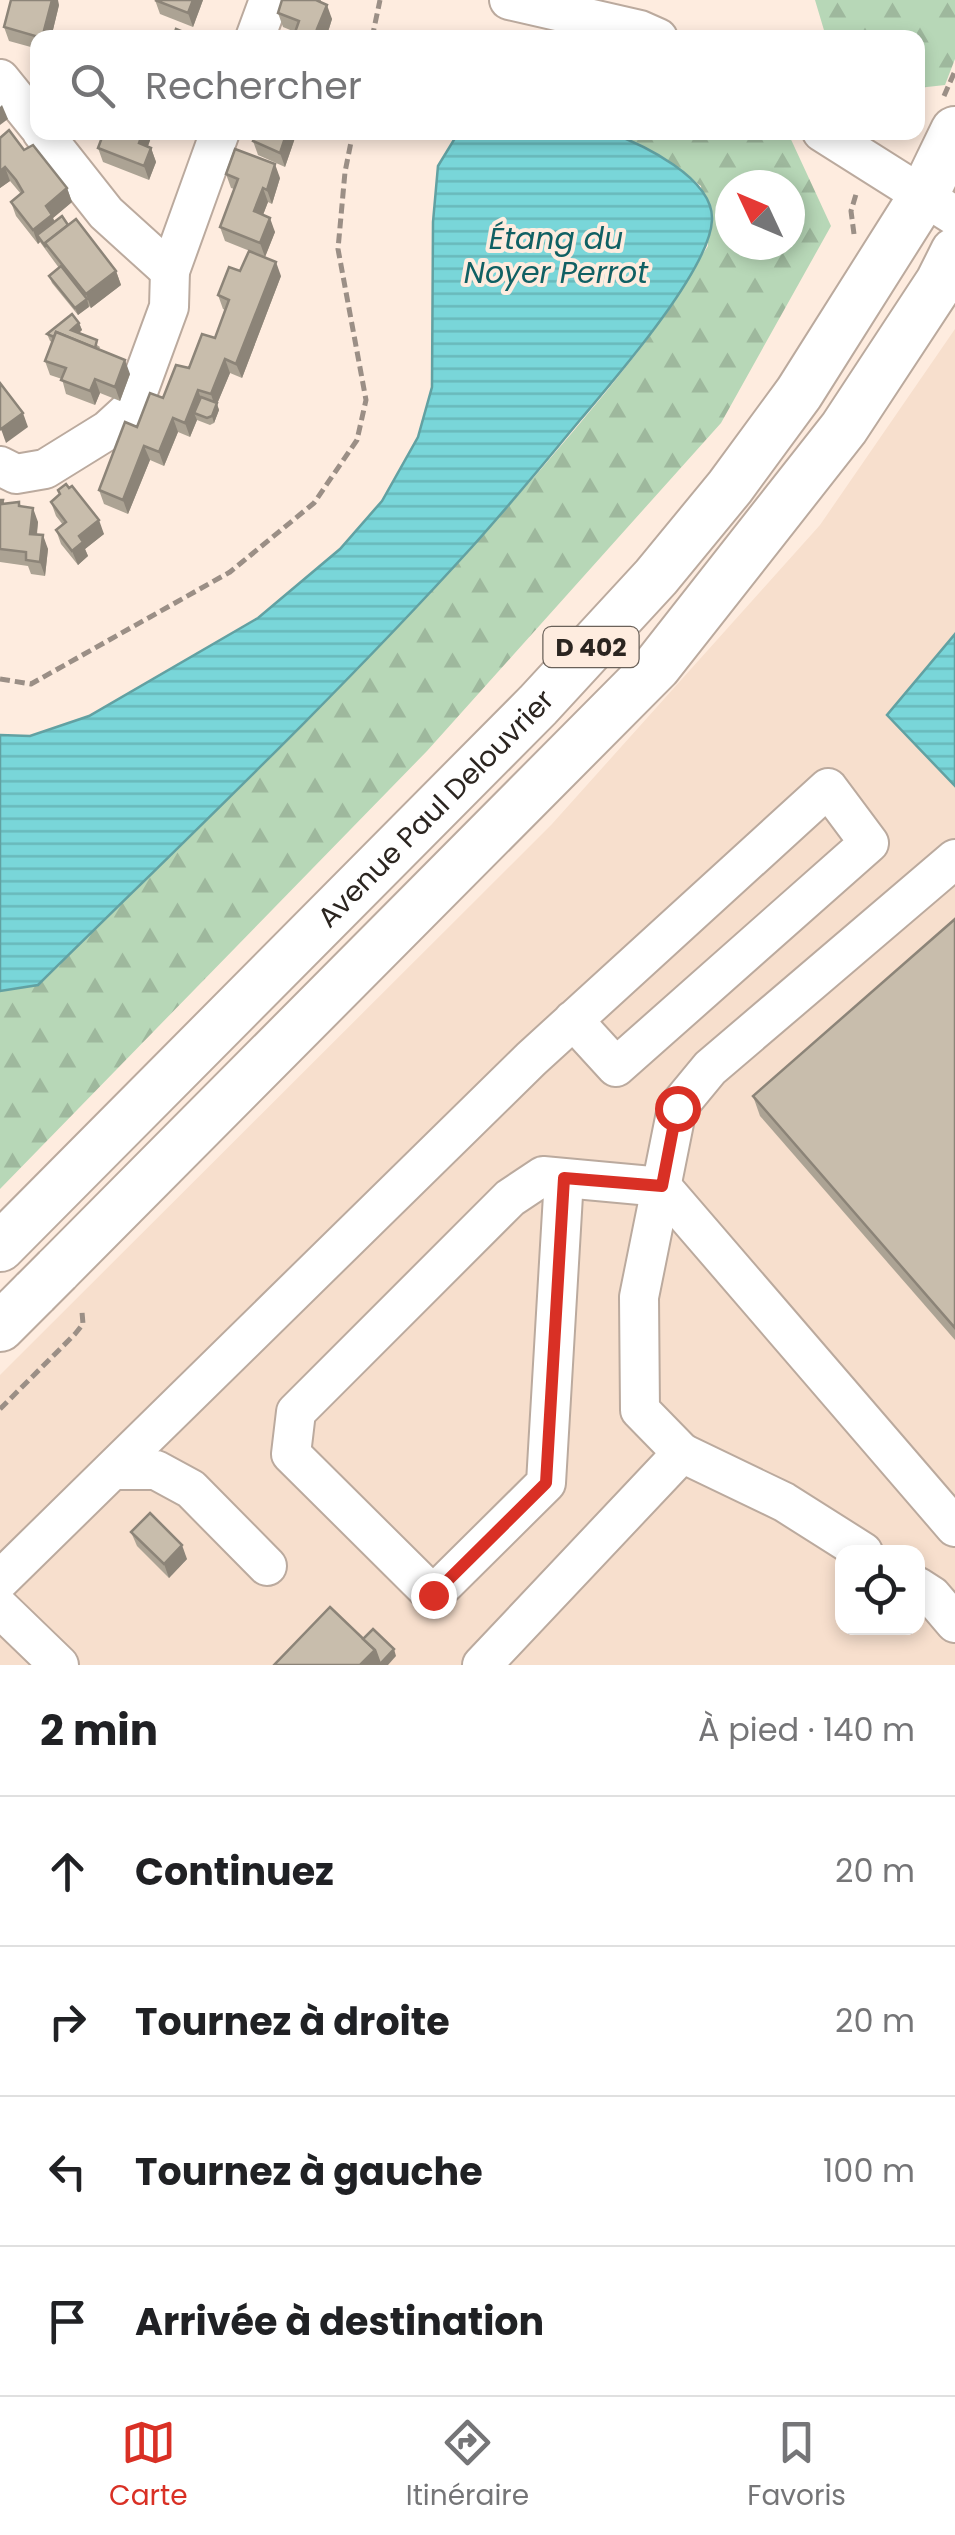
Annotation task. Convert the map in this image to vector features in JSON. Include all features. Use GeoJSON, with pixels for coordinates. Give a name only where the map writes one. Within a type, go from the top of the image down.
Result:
{"type":"FeatureCollection","features":[{"type":"Feature","properties":{"kind":"main road","name":"Avenue Paul Delouvrier"},"geometry":{"type":"LineString","coordinates":[[0,1247],[538,705],[656,576],[730,487],[940,205],[955,131]]}},
{"type":"Feature","properties":{"kind":"main road","name":"Avenue Paul Delouvrier"},"geometry":{"type":"LineString","coordinates":[[0,1327],[657,666],[844,428],[940,282],[955,252]]}},
{"type":"Feature","properties":{"kind":"street"},"geometry":{"type":"LineString","coordinates":[[258,30],[269,0]]}},
{"type":"Feature","properties":{"kind":"street"},"geometry":{"type":"LineString","coordinates":[[509,0],[640,30]]}},
{"type":"Feature","properties":{"kind":"street"},"geometry":{"type":"LineString","coordinates":[[0,78],[30,116]]}},
{"type":"Feature","properties":{"kind":"street"},"geometry":{"type":"LineString","coordinates":[[48,140],[106,213],[170,271]]}},
{"type":"Feature","properties":{"kind":"street"},"geometry":{"type":"LineString","coordinates":[[0,466],[16,474],[45,470],[108,430],[132,408],[169,307],[170,271],[217,140]]}},
{"type":"Feature","properties":{"kind":"street"},"geometry":{"type":"LineString","coordinates":[[835,140],[940,205]]}},
{"type":"Feature","properties":{"kind":"street"},"geometry":{"type":"LineString","coordinates":[[0,1580],[573,1020],[828,788],[869,843],[616,1068],[573,1020]]}},
{"type":"Feature","properties":{"kind":"street"},"geometry":{"type":"LineString","coordinates":[[852,1545],[784,1502],[682,1452],[640,1410],[639,1297],[677,1108],[710,1068],[955,859]]}},
{"type":"Feature","properties":{"kind":"street"},"geometry":{"type":"LineString","coordinates":[[564,1178],[546,1483],[433,1595],[291,1454],[296,1412],[510,1198],[543,1176],[662,1186],[955,1527]]}},
{"type":"Feature","properties":{"kind":"street"},"geometry":{"type":"LineString","coordinates":[[482,1665],[682,1452]]}},
{"type":"Feature","properties":{"kind":"street"},"geometry":{"type":"LineString","coordinates":[[113,1470],[156,1470],[191,1489],[268,1566]]}},
{"type":"Feature","properties":{"kind":"street"},"geometry":{"type":"LineString","coordinates":[[925,1592],[955,1623]]}},
{"type":"Feature","properties":{"kind":"street"},"geometry":{"type":"LineString","coordinates":[[0,1608],[59,1665]]}},
{"type":"Feature","properties":{"kind":"path"},"geometry":{"type":"LineString","coordinates":[[374,30],[380,0]]}},
{"type":"Feature","properties":{"kind":"path"},"geometry":{"type":"LineString","coordinates":[[0,678],[31,684],[230,572],[314,503],[357,440],[366,400],[338,249],[350,140]]}},
{"type":"Feature","properties":{"kind":"path"},"geometry":{"type":"LineString","coordinates":[[855,242],[851,211],[872,163]]}},
{"type":"Feature","properties":{"kind":"path"},"geometry":{"type":"LineString","coordinates":[[0,1409],[84,1324],[82,1312]]}},
{"type":"Feature","properties":{"kind":"shaded area"},"geometry":{"type":"Polygon","coordinates":[[[955,329],[955,1665],[0,1665],[0,1375],[552,824],[820,525],[955,329]]]}},
{"type":"Feature","properties":{"kind":"green space"},"geometry":{"type":"Polygon","coordinates":[[[815,0],[955,0],[955,59],[945,85],[925,87],[925,30],[824,30],[815,0]]]}},
{"type":"Feature","properties":{"kind":"green space"},"geometry":{"type":"Polygon","coordinates":[[[622,140],[791,140],[831,226],[721,423],[427,751],[0,1189],[0,991],[39,984],[348,678],[568,437],[647,340],[708,246],[701,186],[676,167],[622,140]]]}},
{"type":"Feature","properties":{"kind":"water","name":"Étang du Noyer Perrot"},"geometry":{"type":"Polygon","coordinates":[[[454,140],[627,140],[689,177],[710,205],[712,220],[695,267],[658,324],[485,532],[419,604],[38,985],[0,991],[0,735],[30,736],[89,716],[258,618],[340,549],[382,501],[418,437],[432,387],[433,222],[438,166],[454,140]]]}},
{"type":"Feature","properties":{"kind":"water"},"geometry":{"type":"Polygon","coordinates":[[[955,634],[955,786],[887,715],[955,634]]]}},
{"type":"Feature","properties":{"kind":"building"},"geometry":{"type":"Polygon","coordinates":[[[11,0],[52,0],[44,30],[30,30],[30,35],[4,27],[11,0]]]}},
{"type":"Feature","properties":{"kind":"building"},"geometry":{"type":"Polygon","coordinates":[[[155,0],[193,0],[188,13],[155,0]]]}},
{"type":"Feature","properties":{"kind":"building"},"geometry":{"type":"Polygon","coordinates":[[[282,0],[316,0],[327,5],[317,29],[320,30],[296,30],[299,21],[278,13],[282,0]]]}},
{"type":"Feature","properties":{"kind":"building"},"geometry":{"type":"Polygon","coordinates":[[[9,130],[24,150],[33,145],[67,188],[46,206],[52,215],[33,230],[11,202],[23,192],[5,167],[0,171],[0,138],[9,130]]]}},
{"type":"Feature","properties":{"kind":"building"},"geometry":{"type":"Polygon","coordinates":[[[101,140],[140,140],[139,143],[151,148],[144,166],[98,148],[101,140]]]}},
{"type":"Feature","properties":{"kind":"building"},"geometry":{"type":"Polygon","coordinates":[[[253,140],[284,140],[280,153],[253,140]]]}},
{"type":"Feature","properties":{"kind":"building"},"geometry":{"type":"Polygon","coordinates":[[[235,149],[275,164],[267,190],[263,188],[254,211],[270,218],[260,243],[220,227],[238,179],[226,174],[235,149]]]}},
{"type":"Feature","properties":{"kind":"building"},"geometry":{"type":"Polygon","coordinates":[[[62,216],[68,225],[45,243],[46,247],[37,235],[62,216]]]}},
{"type":"Feature","properties":{"kind":"building"},"geometry":{"type":"Polygon","coordinates":[[[76,219],[116,271],[86,294],[45,243],[76,219]]]}},
{"type":"Feature","properties":{"kind":"building"},"geometry":{"type":"Polygon","coordinates":[[[249,251],[276,262],[236,364],[225,359],[211,394],[198,390],[185,423],[173,418],[159,452],[144,446],[123,500],[99,490],[125,422],[137,427],[150,393],[163,398],[176,365],[189,368],[202,334],[215,338],[229,300],[218,295],[229,267],[240,271],[249,251]]]}},
{"type":"Feature","properties":{"kind":"building"},"geometry":{"type":"Polygon","coordinates":[[[61,266],[87,299],[75,308],[49,276],[61,266]]]}},
{"type":"Feature","properties":{"kind":"building"},"geometry":{"type":"Polygon","coordinates":[[[72,314],[79,323],[71,330],[97,340],[95,348],[56,332],[54,337],[47,334],[72,314]]]}},
{"type":"Feature","properties":{"kind":"building"},"geometry":{"type":"Polygon","coordinates":[[[56,332],[125,360],[115,387],[95,379],[90,391],[61,380],[66,368],[45,361],[56,332]]]}},
{"type":"Feature","properties":{"kind":"building"},"geometry":{"type":"Polygon","coordinates":[[[0,383],[23,413],[1,429],[0,427],[0,383]]]}},
{"type":"Feature","properties":{"kind":"building"},"geometry":{"type":"Polygon","coordinates":[[[201,397],[217,403],[212,416],[194,413],[201,397]]]}},
{"type":"Feature","properties":{"kind":"building"},"geometry":{"type":"Polygon","coordinates":[[[66,484],[72,486],[99,520],[79,536],[83,542],[72,551],[56,530],[66,522],[51,502],[66,484]]]}},
{"type":"Feature","properties":{"kind":"building"},"geometry":{"type":"Polygon","coordinates":[[[0,500],[2,504],[19,502],[19,506],[33,508],[30,534],[43,535],[40,562],[26,560],[26,552],[0,549],[0,500]]]}},
{"type":"Feature","properties":{"kind":"building"},"geometry":{"type":"Polygon","coordinates":[[[955,919],[955,1328],[753,1096],[955,919]]]}},
{"type":"Feature","properties":{"kind":"building"},"geometry":{"type":"Polygon","coordinates":[[[150,1513],[182,1545],[164,1564],[131,1532],[150,1513]]]}},
{"type":"Feature","properties":{"kind":"building"},"geometry":{"type":"Polygon","coordinates":[[[330,1607],[375,1650],[360,1665],[274,1665],[330,1607]]]}},
{"type":"Feature","properties":{"kind":"building"},"geometry":{"type":"Polygon","coordinates":[[[373,1629],[394,1649],[380,1664],[375,1650],[363,1639],[373,1629]]]}},
{"type":"Feature","properties":{"kind":"route"},"geometry":{"type":"LineString","coordinates":[[433,1595],[546,1483],[564,1178],[662,1186],[677,1108]]}}]}
